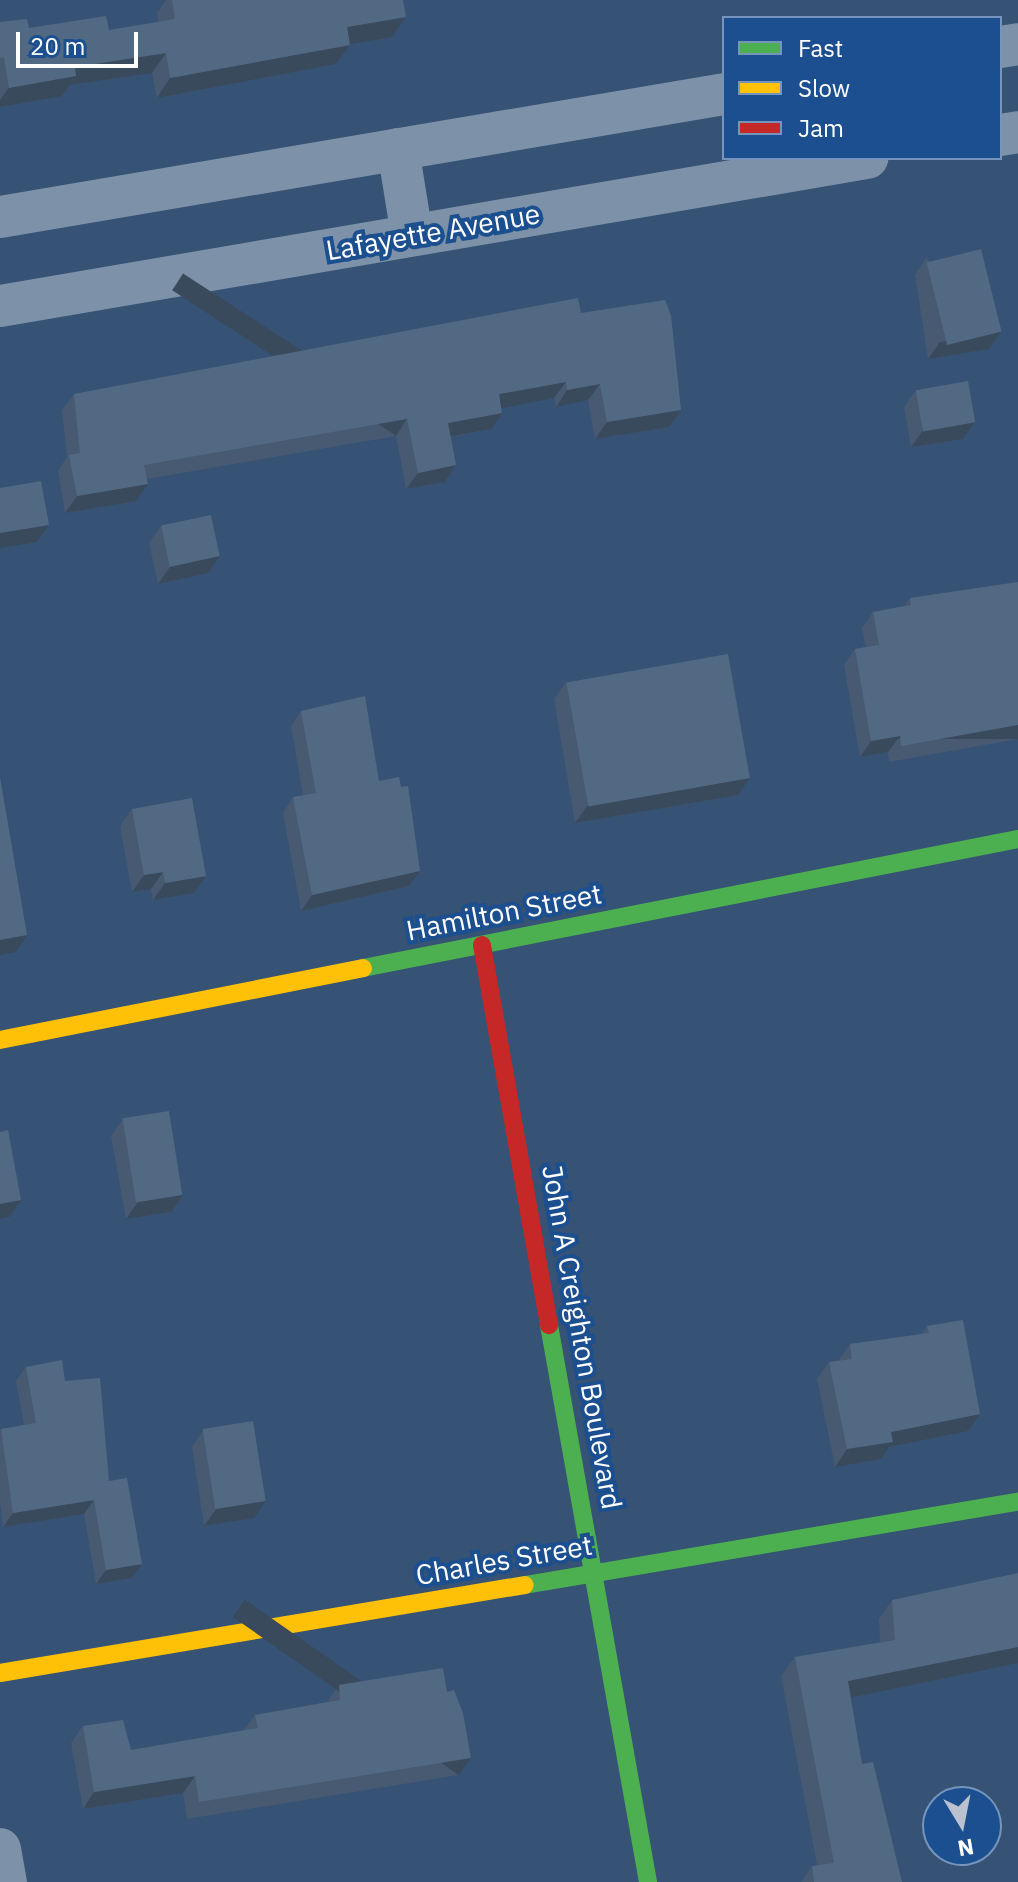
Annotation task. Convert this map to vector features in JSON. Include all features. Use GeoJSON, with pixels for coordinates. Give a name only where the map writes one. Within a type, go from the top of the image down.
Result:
{"type":"FeatureCollection","features":[{"type":"Feature","properties":{"kind":"street"},"geometry":{"type":"LineString","coordinates":[[0,217],[722,94]]}},
{"type":"Feature","properties":{"kind":"street"},"geometry":{"type":"LineString","coordinates":[[398,149],[412,235]]}},
{"type":"Feature","properties":{"kind":"street","name":"Lafayette Avenue"},"geometry":{"type":"LineString","coordinates":[[0,306],[855,160]]}},
{"type":"Feature","properties":{"kind":"street","name":"Hamilton Street"},"geometry":{"type":"LineString","coordinates":[[0,1040],[1018,839]]}},
{"type":"Feature","properties":{"kind":"street","name":"John A Creighton Boulevard"},"geometry":{"type":"LineString","coordinates":[[482,945],[596,1573],[648,1882]]}},
{"type":"Feature","properties":{"kind":"street","name":"Charles Street"},"geometry":{"type":"LineString","coordinates":[[0,1673],[1018,1502]]}},
{"type":"Feature","properties":{"kind":"street"},"geometry":{"type":"LineString","coordinates":[[0,1849],[6,1882]]}},
{"type":"Feature","properties":{"kind":"building"},"geometry":{"type":"Polygon","coordinates":[[[172,0],[403,0],[406,17],[347,27],[350,45],[170,78],[166,53],[75,67],[76,76],[9,88],[4,57],[0,58],[0,22],[27,19],[29,28],[106,16],[109,30],[175,19],[172,0]]]}},
{"type":"Feature","properties":{"kind":"building"},"geometry":{"type":"Polygon","coordinates":[[[981,249],[1002,331],[947,345],[927,263],[981,249]]]}},
{"type":"Feature","properties":{"kind":"building"},"geometry":{"type":"Polygon","coordinates":[[[578,298],[581,313],[665,300],[671,315],[681,410],[607,422],[600,384],[567,390],[566,382],[499,394],[502,413],[448,423],[456,465],[418,473],[407,419],[144,465],[148,484],[77,496],[69,455],[80,453],[74,394],[578,298]]]}},
{"type":"Feature","properties":{"kind":"building"},"geometry":{"type":"Polygon","coordinates":[[[968,381],[975,422],[923,432],[916,390],[968,381]]]}},
{"type":"Feature","properties":{"kind":"building"},"geometry":{"type":"Polygon","coordinates":[[[41,481],[49,525],[0,533],[0,488],[41,481]]]}},
{"type":"Feature","properties":{"kind":"building"},"geometry":{"type":"Polygon","coordinates":[[[211,515],[220,556],[170,567],[161,526],[211,515]]]}},
{"type":"Feature","properties":{"kind":"building"},"geometry":{"type":"Polygon","coordinates":[[[1018,582],[1018,725],[901,746],[900,736],[871,741],[855,649],[879,645],[873,612],[911,605],[910,598],[1018,582]]]}},
{"type":"Feature","properties":{"kind":"building"},"geometry":{"type":"Polygon","coordinates":[[[728,654],[750,778],[588,807],[566,682],[728,654]]]}},
{"type":"Feature","properties":{"kind":"building"},"geometry":{"type":"Polygon","coordinates":[[[365,696],[379,781],[399,777],[401,787],[408,786],[420,871],[312,895],[293,797],[316,793],[301,711],[365,696]]]}},
{"type":"Feature","properties":{"kind":"building"},"geometry":{"type":"Polygon","coordinates":[[[0,777],[27,935],[0,940],[0,777]]]}},
{"type":"Feature","properties":{"kind":"building"},"geometry":{"type":"Polygon","coordinates":[[[192,798],[206,876],[165,883],[163,872],[144,875],[132,809],[192,798]]]}},
{"type":"Feature","properties":{"kind":"building"},"geometry":{"type":"Polygon","coordinates":[[[169,1111],[182,1195],[136,1202],[123,1118],[169,1111]]]}},
{"type":"Feature","properties":{"kind":"building"},"geometry":{"type":"Polygon","coordinates":[[[8,1130],[21,1200],[0,1204],[0,1132],[8,1130]]]}},
{"type":"Feature","properties":{"kind":"building"},"geometry":{"type":"Polygon","coordinates":[[[963,1320],[980,1414],[891,1432],[893,1442],[847,1449],[829,1362],[852,1359],[850,1344],[929,1333],[927,1326],[963,1320]]]}},
{"type":"Feature","properties":{"kind":"building"},"geometry":{"type":"Polygon","coordinates":[[[62,1360],[65,1381],[100,1378],[109,1481],[127,1478],[142,1564],[106,1570],[94,1500],[13,1513],[1,1429],[36,1423],[26,1367],[62,1360]]]}},
{"type":"Feature","properties":{"kind":"building"},"geometry":{"type":"Polygon","coordinates":[[[253,1421],[266,1501],[215,1509],[203,1429],[253,1421]]]}},
{"type":"Feature","properties":{"kind":"building"},"geometry":{"type":"Polygon","coordinates":[[[1018,1573],[1018,1647],[848,1681],[862,1764],[873,1762],[902,1882],[814,1882],[812,1866],[834,1863],[795,1657],[895,1640],[892,1600],[1018,1573]]]}},
{"type":"Feature","properties":{"kind":"building"},"geometry":{"type":"Polygon","coordinates":[[[443,1668],[447,1692],[454,1690],[463,1713],[471,1758],[199,1802],[195,1776],[94,1792],[83,1726],[123,1720],[131,1750],[258,1728],[255,1715],[340,1700],[339,1685],[443,1668]]]}},
{"type":"Feature","properties":{"kind":"traffic: fast"},"geometry":{"type":"LineString","coordinates":[[363,968],[1018,839]]}},
{"type":"Feature","properties":{"kind":"traffic: fast"},"geometry":{"type":"LineString","coordinates":[[549,1325],[648,1882]]}},
{"type":"Feature","properties":{"kind":"traffic: fast"},"geometry":{"type":"LineString","coordinates":[[525,1585],[1018,1502]]}},
{"type":"Feature","properties":{"kind":"traffic: slow"},"geometry":{"type":"LineString","coordinates":[[0,1040],[363,968]]}},
{"type":"Feature","properties":{"kind":"traffic: slow"},"geometry":{"type":"LineString","coordinates":[[0,1673],[525,1585]]}},
{"type":"Feature","properties":{"kind":"traffic: jam"},"geometry":{"type":"LineString","coordinates":[[482,945],[549,1325]]}}]}
